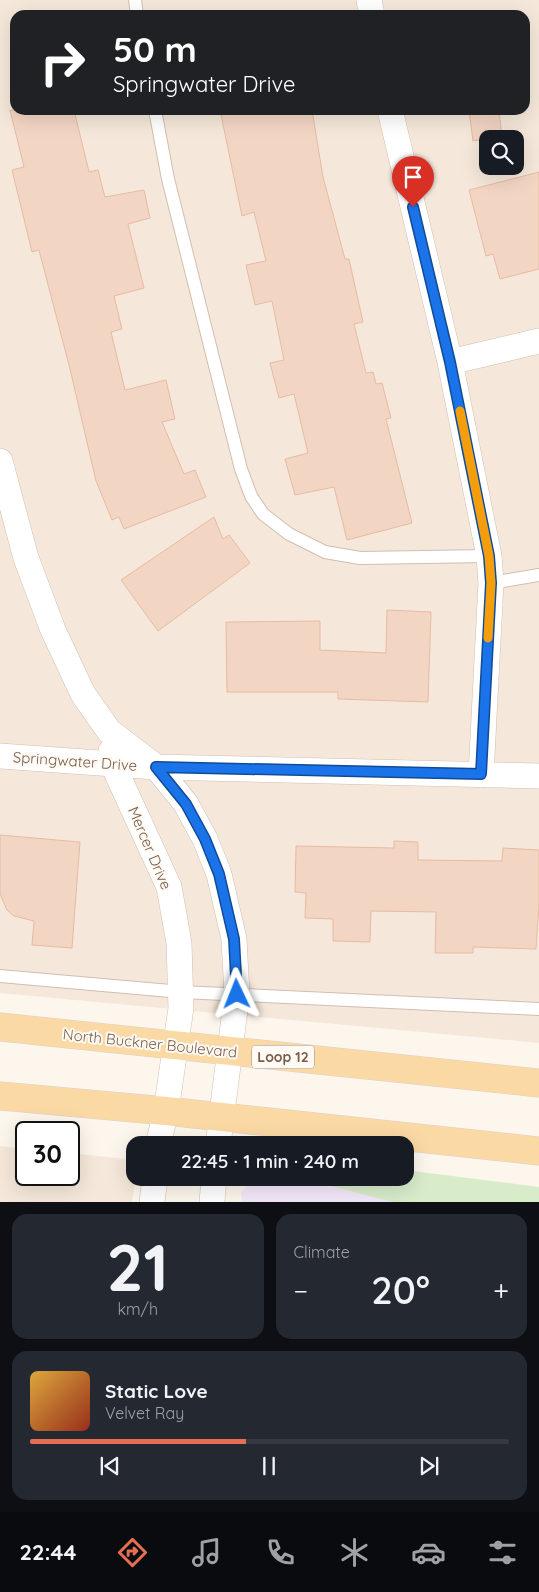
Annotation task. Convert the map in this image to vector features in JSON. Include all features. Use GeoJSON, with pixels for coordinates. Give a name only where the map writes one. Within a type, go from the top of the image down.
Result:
{"type":"FeatureCollection","features":[{"type":"Feature","properties":{"kind":"main road","name":"North Buckner Boulevard"},"geometry":{"type":"LineString","coordinates":[[0,1027],[539,1083]]}},
{"type":"Feature","properties":{"kind":"main road"},"geometry":{"type":"LineString","coordinates":[[0,1096],[166,1111],[539,1151]]}},
{"type":"Feature","properties":{"kind":"street"},"geometry":{"type":"LineString","coordinates":[[391,115],[450,362],[489,556],[491,583],[481,774]]}},
{"type":"Feature","properties":{"kind":"street"},"geometry":{"type":"LineString","coordinates":[[450,362],[539,341]]}},
{"type":"Feature","properties":{"kind":"street","name":"Mercer Drive"},"geometry":{"type":"LineString","coordinates":[[0,461],[26,558],[53,630],[83,694],[109,732],[156,767],[186,804],[205,839],[219,874],[234,939],[237,994],[219,1136]]}},
{"type":"Feature","properties":{"kind":"street","name":"Mercer Drive"},"geometry":{"type":"LineString","coordinates":[[109,732],[113,765],[169,888],[179,943],[182,992],[177,1046],[160,1136]]}},
{"type":"Feature","properties":{"kind":"street","name":"Springwater Drive"},"geometry":{"type":"LineString","coordinates":[[0,756],[156,767],[539,776]]}},
{"type":"Feature","properties":{"kind":"street"},"geometry":{"type":"LineString","coordinates":[[152,1202],[154,1186]]}},
{"type":"Feature","properties":{"kind":"street"},"geometry":{"type":"LineString","coordinates":[[212,1202],[213,1186]]}},
{"type":"Feature","properties":{"kind":"lane"},"geometry":{"type":"LineString","coordinates":[[156,115],[168,179],[241,470],[252,496],[263,514],[289,534],[324,552],[360,558],[489,556]]}},
{"type":"Feature","properties":{"kind":"lane"},"geometry":{"type":"LineString","coordinates":[[491,583],[539,575]]}},
{"type":"Feature","properties":{"kind":"lane"},"geometry":{"type":"LineString","coordinates":[[0,976],[182,992],[539,1009]]}},
{"type":"Feature","properties":{"kind":"shaded area"},"geometry":{"type":"Polygon","coordinates":[[[0,0],[539,0],[539,1043],[0,993],[0,0]]]}},
{"type":"Feature","properties":{"kind":"shaded area"},"geometry":{"type":"Polygon","coordinates":[[[0,1146],[15,1148],[15,1186],[80,1186],[80,1154],[126,1159],[126,1186],[135,1186],[132,1202],[0,1202],[0,1146]]]}},
{"type":"Feature","properties":{"kind":"shaded area"},"geometry":{"type":"Polygon","coordinates":[[[246,1186],[331,1186],[392,1202],[242,1202],[241,1193],[246,1186]]]}},
{"type":"Feature","properties":{"kind":"green space"},"geometry":{"type":"Polygon","coordinates":[[[414,1171],[539,1187],[539,1202],[392,1202],[331,1186],[414,1186],[414,1171]]]}},
{"type":"Feature","properties":{"kind":"building"},"geometry":{"type":"Polygon","coordinates":[[[11,115],[75,115],[89,172],[98,170],[105,197],[144,190],[150,218],[128,224],[144,288],[114,296],[122,329],[111,332],[125,390],[166,380],[175,419],[162,422],[184,474],[195,470],[206,497],[124,529],[119,517],[112,520],[96,481],[70,369],[39,250],[32,252],[12,170],[24,167],[11,115]]]}},
{"type":"Feature","properties":{"kind":"building"},"geometry":{"type":"Polygon","coordinates":[[[221,115],[313,115],[323,177],[345,259],[349,259],[363,322],[354,324],[366,373],[373,372],[376,384],[382,383],[391,418],[386,419],[412,523],[347,540],[334,487],[295,495],[285,459],[308,453],[294,394],[279,398],[270,363],[284,360],[272,301],[255,305],[246,265],[266,261],[254,212],[242,216],[221,115]]]}},
{"type":"Feature","properties":{"kind":"building"},"geometry":{"type":"Polygon","coordinates":[[[470,115],[500,115],[501,130],[479,130],[479,140],[473,141],[470,115]]]}},
{"type":"Feature","properties":{"kind":"building"},"geometry":{"type":"Polygon","coordinates":[[[539,172],[539,269],[500,279],[493,254],[486,256],[469,190],[539,172]]]}},
{"type":"Feature","properties":{"kind":"building"},"geometry":{"type":"Polygon","coordinates":[[[214,517],[223,539],[229,535],[250,563],[158,631],[121,580],[214,517]]]}},
{"type":"Feature","properties":{"kind":"building"},"geometry":{"type":"Polygon","coordinates":[[[387,610],[431,612],[428,702],[338,699],[338,692],[227,692],[226,622],[320,621],[320,650],[386,653],[387,610]]]}},
{"type":"Feature","properties":{"kind":"building"},"geometry":{"type":"Polygon","coordinates":[[[0,835],[80,842],[72,948],[32,945],[34,921],[14,916],[7,910],[0,894],[0,835]]]}},
{"type":"Feature","properties":{"kind":"building"},"geometry":{"type":"Polygon","coordinates":[[[394,841],[418,842],[418,860],[502,861],[503,848],[539,850],[539,906],[536,949],[473,947],[473,953],[435,953],[436,912],[371,911],[370,942],[333,941],[333,919],[305,918],[306,893],[295,892],[296,846],[394,848],[394,841]]]}},
{"type":"Feature","properties":{"kind":"slow traffic"},"geometry":{"type":"LineString","coordinates":[[460,411],[489,556],[491,583],[488,638]]}},
{"type":"Feature","properties":{"kind":"route"},"geometry":{"type":"LineString","coordinates":[[237,994],[234,939],[219,874],[205,839],[186,804],[156,767],[481,774],[491,583],[489,556],[450,362],[413,207]]}}]}
